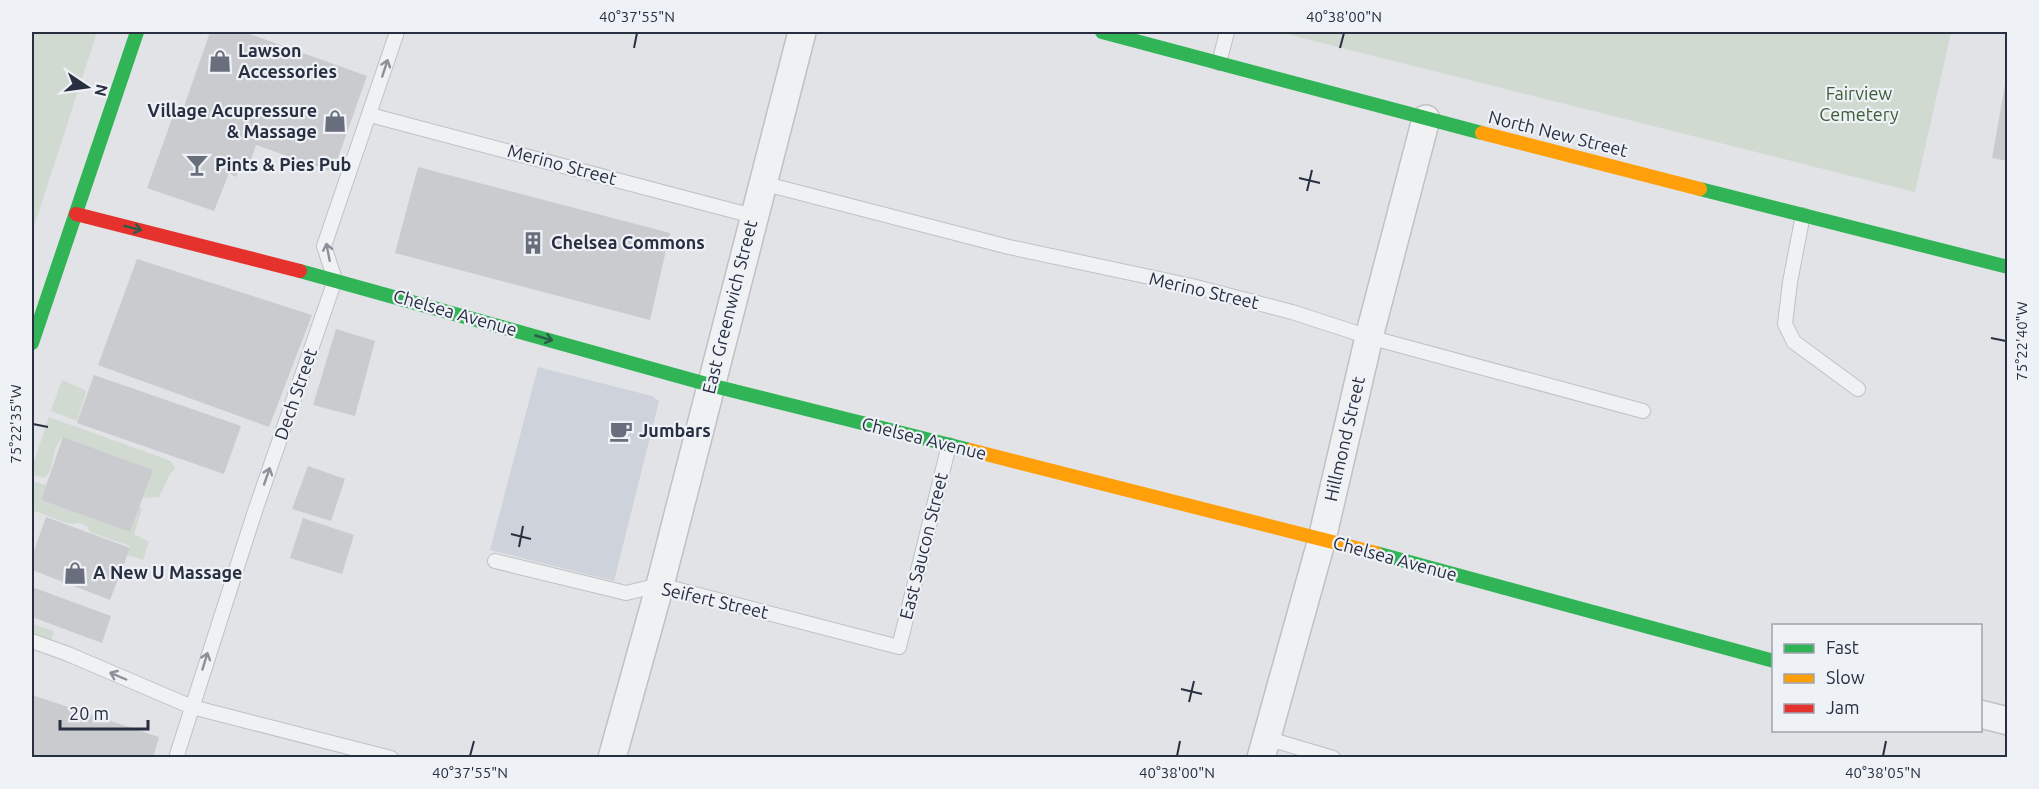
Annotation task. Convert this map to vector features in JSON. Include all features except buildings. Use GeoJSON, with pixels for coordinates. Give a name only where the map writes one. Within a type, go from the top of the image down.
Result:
{"type":"FeatureCollection","features":[{"type":"Feature","properties":{"kind":"street"},"geometry":{"type":"LineString","coordinates":[[32,343],[137,32]]}},
{"type":"Feature","properties":{"kind":"street","name":"East Greenwich Street"},"geometry":{"type":"LineString","coordinates":[[612,758],[660,585],[802,32]]}},
{"type":"Feature","properties":{"kind":"street","name":"North New Street"},"geometry":{"type":"LineString","coordinates":[[1102,32],[1426,119],[2007,267]]}},
{"type":"Feature","properties":{"kind":"street","name":"Hillmond Street"},"geometry":{"type":"LineString","coordinates":[[1264,748],[1322,539],[1369,337],[1426,119]]}},
{"type":"Feature","properties":{"kind":"street","name":"Chelsea Avenue"},"geometry":{"type":"LineString","coordinates":[[76,214],[335,280],[710,385],[1322,539],[1772,661]]}},
{"type":"Feature","properties":{"kind":"street"},"geometry":{"type":"LineString","coordinates":[[1982,715],[2007,721]]}},
{"type":"Feature","properties":{"kind":"lane"},"geometry":{"type":"LineString","coordinates":[[335,280],[324,246],[370,115],[396,32]]}},
{"type":"Feature","properties":{"kind":"lane"},"geometry":{"type":"LineString","coordinates":[[1219,63],[1227,32]]}},
{"type":"Feature","properties":{"kind":"lane","name":"Merino Street"},"geometry":{"type":"LineString","coordinates":[[370,115],[753,216]]}},
{"type":"Feature","properties":{"kind":"lane","name":"Merino Street"},"geometry":{"type":"LineString","coordinates":[[762,183],[1009,247],[1292,312],[1369,337],[1643,411]]}},
{"type":"Feature","properties":{"kind":"lane"},"geometry":{"type":"LineString","coordinates":[[1803,215],[1790,282],[1785,324],[1794,342],[1858,389]]}},
{"type":"Feature","properties":{"kind":"lane","name":"Dech Street"},"geometry":{"type":"LineString","coordinates":[[176,758],[255,511],[335,280]]}},
{"type":"Feature","properties":{"kind":"lane","name":"East Saucon Street"},"geometry":{"type":"LineString","coordinates":[[899,647],[949,445]]}},
{"type":"Feature","properties":{"kind":"lane","name":"Seifert Street"},"geometry":{"type":"LineString","coordinates":[[495,561],[626,593],[660,585],[899,647]]}},
{"type":"Feature","properties":{"kind":"lane"},"geometry":{"type":"LineString","coordinates":[[32,641],[69,654],[192,707],[391,758]]}},
{"type":"Feature","properties":{"kind":"lane"},"geometry":{"type":"LineString","coordinates":[[1264,748],[1334,758]]}},
{"type":"Feature","properties":{"kind":"shaded area"},"geometry":{"type":"Polygon","coordinates":[[[538,367],[652,396],[659,401],[614,581],[490,550],[538,367]]]}},
{"type":"Feature","properties":{"kind":"green space"},"geometry":{"type":"Polygon","coordinates":[[[32,32],[97,32],[32,233],[32,32]]]}},
{"type":"Feature","properties":{"kind":"green space","name":"Fairview Cemetery"},"geometry":{"type":"Polygon","coordinates":[[[1279,32],[1951,32],[1915,192],[1279,32]]]}},
{"type":"Feature","properties":{"kind":"green space"},"geometry":{"type":"Polygon","coordinates":[[[62,380],[85,390],[77,421],[51,411],[62,380]]]}},
{"type":"Feature","properties":{"kind":"green space"},"geometry":{"type":"Polygon","coordinates":[[[49,417],[171,461],[175,469],[170,474],[159,497],[143,498],[153,470],[63,437],[56,447],[45,478],[34,475],[32,467],[49,417]]]}},
{"type":"Feature","properties":{"kind":"green space"},"geometry":{"type":"Polygon","coordinates":[[[32,481],[46,485],[41,500],[130,532],[139,507],[142,509],[134,534],[149,542],[143,560],[128,555],[130,546],[90,532],[87,526],[80,523],[69,524],[32,510],[32,481]]]}},
{"type":"Feature","properties":{"kind":"green space"},"geometry":{"type":"Polygon","coordinates":[[[32,624],[54,631],[51,641],[32,634],[32,624]]]}},
{"type":"Feature","properties":{"kind":"traffic: fast"},"geometry":{"type":"LineString","coordinates":[[32,343],[137,32]]}},
{"type":"Feature","properties":{"kind":"traffic: fast"},"geometry":{"type":"LineString","coordinates":[[1102,32],[1482,133]]}},
{"type":"Feature","properties":{"kind":"traffic: fast"},"geometry":{"type":"LineString","coordinates":[[1700,189],[2008,267]]}},
{"type":"Feature","properties":{"kind":"traffic: fast"},"geometry":{"type":"LineString","coordinates":[[300,271],[710,385],[970,450]]}},
{"type":"Feature","properties":{"kind":"traffic: fast"},"geometry":{"type":"LineString","coordinates":[[1376,553],[1772,660]]}},
{"type":"Feature","properties":{"kind":"traffic: slow"},"geometry":{"type":"LineString","coordinates":[[1482,133],[1700,189]]}},
{"type":"Feature","properties":{"kind":"traffic: slow"},"geometry":{"type":"LineString","coordinates":[[970,450],[1376,553]]}},
{"type":"Feature","properties":{"kind":"traffic: jam"},"geometry":{"type":"LineString","coordinates":[[76,214],[300,271]]}},
{"type":"Feature","properties":{"kind":"place","name":"Lawson Accessories"},"geometry":{"type":"Point","coordinates":[220,61]}},
{"type":"Feature","properties":{"kind":"place","name":"Village Acupressure & Massage"},"geometry":{"type":"Point","coordinates":[335,121]}},
{"type":"Feature","properties":{"kind":"place","name":"Pints & Pies Pub"},"geometry":{"type":"Point","coordinates":[197,165]}},
{"type":"Feature","properties":{"kind":"place","name":"Chelsea Commons"},"geometry":{"type":"Point","coordinates":[533,243]}},
{"type":"Feature","properties":{"kind":"place","name":"Jumbars"},"geometry":{"type":"Point","coordinates":[621,431]}},
{"type":"Feature","properties":{"kind":"place","name":"A New U Massage"},"geometry":{"type":"Point","coordinates":[75,573]}}]}
